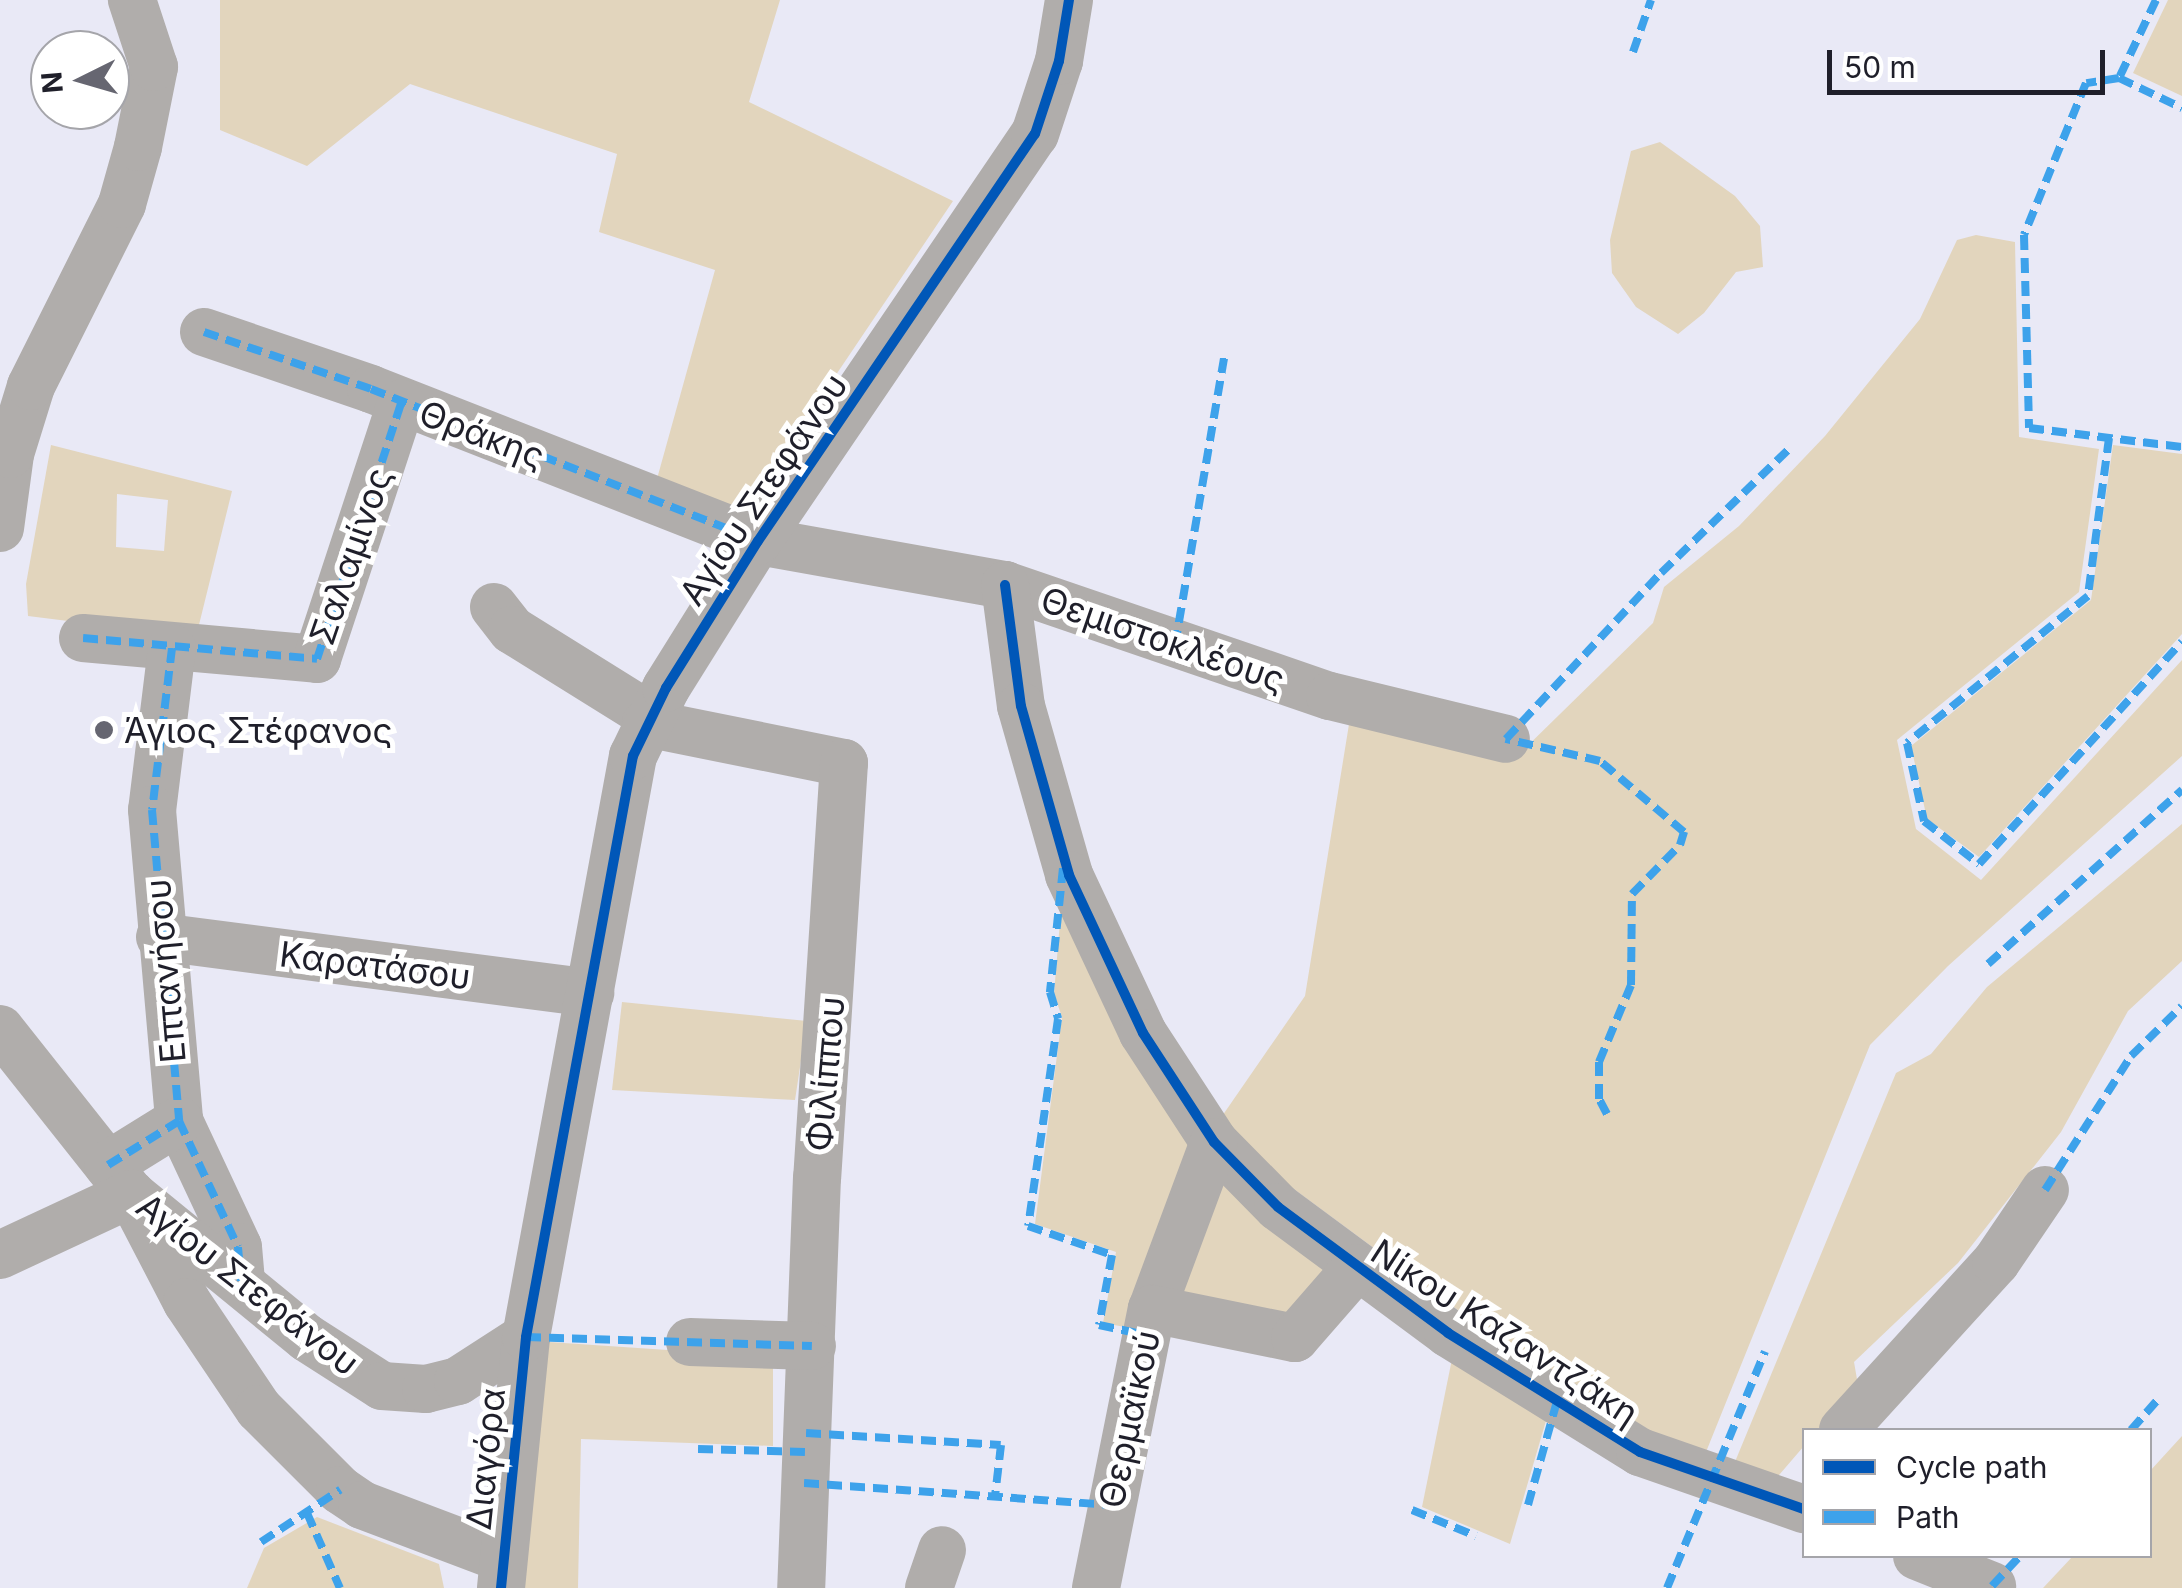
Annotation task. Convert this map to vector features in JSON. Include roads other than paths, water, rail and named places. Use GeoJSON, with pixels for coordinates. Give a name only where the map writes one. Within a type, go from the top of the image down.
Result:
{"type":"FeatureCollection","features":[{"type":"Feature","properties":{"kind":"street"},"geometry":{"type":"LineString","coordinates":[[0,528],[10,454],[31,386],[122,204],[138,147],[154,67],[132,0]]}},
{"type":"Feature","properties":{"kind":"street","name":"Αγίου Στεφάνου"},"geometry":{"type":"LineString","coordinates":[[0,1029],[120,1180],[307,1338],[382,1386],[426,1388],[458,1381],[526,1337],[590,993],[612,843],[648,720],[758,541],[1035,134],[1059,61],[1069,0]]}},
{"type":"Feature","properties":{"kind":"street","name":"Θράκης"},"geometry":{"type":"LineString","coordinates":[[204,332],[401,402],[758,541]]}},
{"type":"Feature","properties":{"kind":"street","name":"Σαλαμίνος"},"geometry":{"type":"LineString","coordinates":[[82,638],[317,659],[401,402]]}},
{"type":"Feature","properties":{"kind":"street","name":"Θεμιστοκλέους"},"geometry":{"type":"LineString","coordinates":[[758,541],[1005,585],[1330,696],[1506,739]]}},
{"type":"Feature","properties":{"kind":"street","name":"Νίκου Καζαντζάκη"},"geometry":{"type":"LineString","coordinates":[[1005,585],[1021,706],[1068,875],[1143,1033],[1214,1142],[1278,1206],[1399,1302],[1640,1452],[1797,1495]]}},
{"type":"Feature","properties":{"kind":"street"},"geometry":{"type":"LineString","coordinates":[[494,607],[512,630],[648,720]]}},
{"type":"Feature","properties":{"kind":"street","name":"Επτανήσου"},"geometry":{"type":"LineString","coordinates":[[172,648],[152,810],[160,937],[179,1121],[238,1247],[241,1281]]}},
{"type":"Feature","properties":{"kind":"street","name":"Φιλίππου"},"geometry":{"type":"LineString","coordinates":[[648,720],[844,763],[801,1588]]}},
{"type":"Feature","properties":{"kind":"street","name":"Καρατάσου"},"geometry":{"type":"LineString","coordinates":[[160,937],[590,993]]}},
{"type":"Feature","properties":{"kind":"street"},"geometry":{"type":"LineString","coordinates":[[0,1256],[120,1180],[179,1121]]}},
{"type":"Feature","properties":{"kind":"street"},"geometry":{"type":"LineString","coordinates":[[1152,1308],[1214,1142]]}},
{"type":"Feature","properties":{"kind":"street","name":"Διαγόρα"},"geometry":{"type":"LineString","coordinates":[[120,1180],[186,1302],[259,1410],[340,1490],[362,1505],[502,1573],[526,1337]]}},
{"type":"Feature","properties":{"kind":"street"},"geometry":{"type":"LineString","coordinates":[[1844,1428],[1996,1262],[2045,1190]]}},
{"type":"Feature","properties":{"kind":"street","name":"Θερμαϊκού"},"geometry":{"type":"LineString","coordinates":[[1096,1588],[1152,1308],[1295,1338],[1356,1268]]}},
{"type":"Feature","properties":{"kind":"street"},"geometry":{"type":"LineString","coordinates":[[690,1342],[812,1346]]}},
{"type":"Feature","properties":{"kind":"street"},"geometry":{"type":"LineString","coordinates":[[1923,1558],[1992,1586]]}},
{"type":"Feature","properties":{"kind":"place","name":"Άγιος Στέφανος"},"geometry":{"type":"Point","coordinates":[104,730]}}]}
